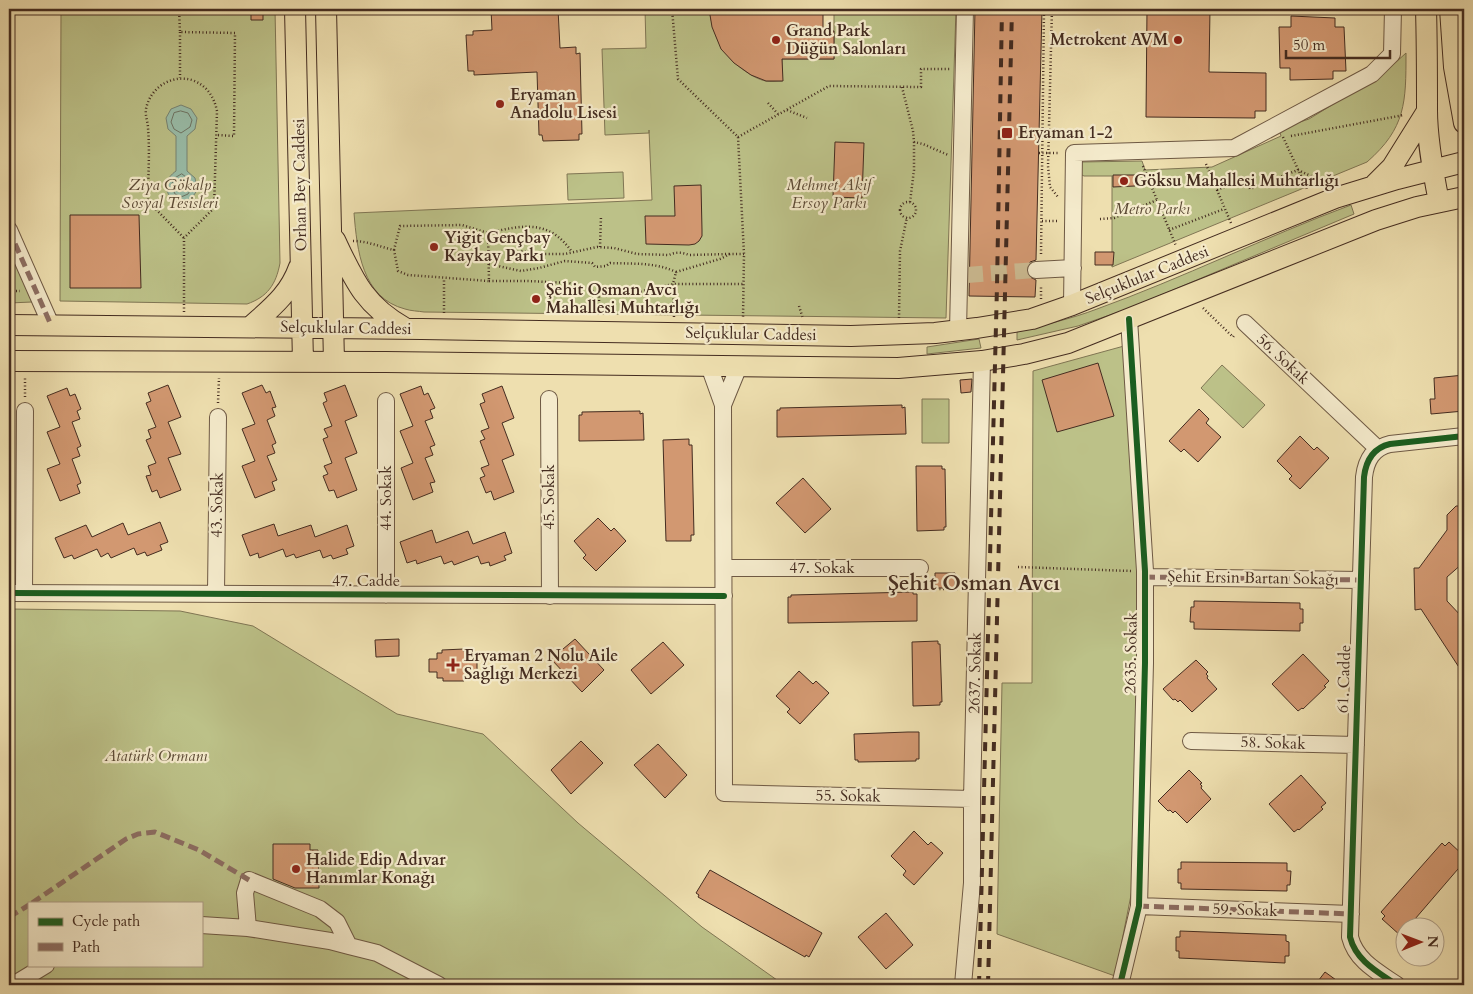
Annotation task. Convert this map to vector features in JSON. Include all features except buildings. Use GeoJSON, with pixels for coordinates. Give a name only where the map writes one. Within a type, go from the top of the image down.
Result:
{"type":"FeatureCollection","features":[{"type":"Feature","properties":{"kind":"main road","name":"Orhan Bey Caddesi"},"geometry":{"type":"LineString","coordinates":[[295,9],[303,362]]}},
{"type":"Feature","properties":{"kind":"main road","name":"Orhan Bey Caddesi"},"geometry":{"type":"LineString","coordinates":[[326,9],[334,236],[334,362]]}},
{"type":"Feature","properties":{"kind":"main road"},"geometry":{"type":"LineString","coordinates":[[1426,9],[1427,111],[1432,169],[1439,202]]}},
{"type":"Feature","properties":{"kind":"main road"},"geometry":{"type":"LineString","coordinates":[[1450,9],[1454,67],[1463,117]]}},
{"type":"Feature","properties":{"kind":"main road"},"geometry":{"type":"LineString","coordinates":[[1372,186],[1392,167],[1427,111]]}},
{"type":"Feature","properties":{"kind":"main road","name":"Selçuklular Caddesi"},"geometry":{"type":"LineString","coordinates":[[9,325],[404,328],[851,336],[958,331],[1032,319],[1072,306],[1237,238],[1372,186],[1464,162]]}},
{"type":"Feature","properties":{"kind":"main road","name":"Selçuklular Caddesi"},"geometry":{"type":"LineString","coordinates":[[17,361],[334,362],[898,368],[982,361],[1024,354],[1068,343],[1376,220],[1464,197]]}},
{"type":"Feature","properties":{"kind":"main road"},"geometry":{"type":"LineString","coordinates":[[334,236],[349,272],[367,299],[384,316],[404,328]]}},
{"type":"Feature","properties":{"kind":"main road"},"geometry":{"type":"LineString","coordinates":[[250,327],[286,294],[295,278],[301,260]]}},
{"type":"Feature","properties":{"kind":"main road"},"geometry":{"type":"LineString","coordinates":[[709,334],[709,366]]}},
{"type":"Feature","properties":{"kind":"main road"},"geometry":{"type":"LineString","coordinates":[[739,366],[740,334]]}},
{"type":"Feature","properties":{"kind":"street"},"geometry":{"type":"LineString","coordinates":[[958,331],[963,275],[962,160],[965,9]]}},
{"type":"Feature","properties":{"kind":"street"},"geometry":{"type":"LineString","coordinates":[[1072,306],[1074,153],[1234,148],[1280,131],[1372,74],[1386,61],[1392,54],[1393,9]]}},
{"type":"Feature","properties":{"kind":"street"},"geometry":{"type":"LineString","coordinates":[[9,230],[52,325]]}},
{"type":"Feature","properties":{"kind":"street"},"geometry":{"type":"LineString","coordinates":[[1039,270],[1073,268]]}},
{"type":"Feature","properties":{"kind":"street","name":"2635. Sokak"},"geometry":{"type":"LineString","coordinates":[[1120,985],[1139,906],[1145,574],[1129,319]]}},
{"type":"Feature","properties":{"kind":"street","name":"56. Sokak"},"geometry":{"type":"LineString","coordinates":[[1245,323],[1377,448]]}},
{"type":"Feature","properties":{"kind":"street","name":"2637. Sokak"},"geometry":{"type":"LineString","coordinates":[[963,985],[972,883],[972,799],[982,361]]}},
{"type":"Feature","properties":{"kind":"street"},"geometry":{"type":"LineString","coordinates":[[709,366],[723,405],[724,596]]}},
{"type":"Feature","properties":{"kind":"street"},"geometry":{"type":"LineString","coordinates":[[723,405],[739,366]]}},
{"type":"Feature","properties":{"kind":"street","name":"45. Sokak"},"geometry":{"type":"LineString","coordinates":[[549,399],[550,596]]}},
{"type":"Feature","properties":{"kind":"street","name":"44. Sokak"},"geometry":{"type":"LineString","coordinates":[[386,401],[386,595]]}},
{"type":"Feature","properties":{"kind":"street"},"geometry":{"type":"LineString","coordinates":[[16,593],[25,411]]}},
{"type":"Feature","properties":{"kind":"street","name":"43. Sokak"},"geometry":{"type":"LineString","coordinates":[[216,593],[218,417]]}},
{"type":"Feature","properties":{"kind":"street"},"geometry":{"type":"LineString","coordinates":[[1377,448],[1390,444],[1464,436]]}},
{"type":"Feature","properties":{"kind":"street","name":"61. Cadde"},"geometry":{"type":"LineString","coordinates":[[1377,448],[1367,462],[1364,477],[1350,937],[1356,952],[1364,961],[1397,985]]}},
{"type":"Feature","properties":{"kind":"street","name":"47. Sokak"},"geometry":{"type":"LineString","coordinates":[[724,568],[920,568]]}},
{"type":"Feature","properties":{"kind":"street","name":"Şehit Ersin Bartan Sokağı"},"geometry":{"type":"LineString","coordinates":[[1145,574],[1360,580]]}},
{"type":"Feature","properties":{"kind":"street","name":"47. Cadde"},"geometry":{"type":"LineString","coordinates":[[16,593],[724,596]]}},
{"type":"Feature","properties":{"kind":"street","name":"55. Sokak"},"geometry":{"type":"LineString","coordinates":[[724,596],[724,793],[972,799]]}},
{"type":"Feature","properties":{"kind":"street","name":"58. Sokak"},"geometry":{"type":"LineString","coordinates":[[1191,741],[1356,745]]}},
{"type":"Feature","properties":{"kind":"street"},"geometry":{"type":"LineString","coordinates":[[248,928],[245,893],[249,880],[320,909],[337,922],[348,946]]}},
{"type":"Feature","properties":{"kind":"street","name":"59. Sokak"},"geometry":{"type":"LineString","coordinates":[[1139,906],[1350,914]]}},
{"type":"Feature","properties":{"kind":"street"},"geometry":{"type":"LineString","coordinates":[[202,925],[248,928],[330,942],[377,953],[438,985]]}},
{"type":"Feature","properties":{"kind":"street"},"geometry":{"type":"LineString","coordinates":[[16,985],[44,966]]}},
{"type":"Feature","properties":{"kind":"path"},"geometry":{"type":"LineString","coordinates":[[179,9],[180,78]]}},
{"type":"Feature","properties":{"kind":"path"},"geometry":{"type":"LineString","coordinates":[[672,9],[678,79],[738,137],[744,254],[743,318],[740,334]]}},
{"type":"Feature","properties":{"kind":"path"},"geometry":{"type":"LineString","coordinates":[[1041,316],[1039,270],[1044,9]]}},
{"type":"Feature","properties":{"kind":"path"},"geometry":{"type":"LineString","coordinates":[[1052,9],[1048,153],[1050,187],[1058,198],[1073,203]]}},
{"type":"Feature","properties":{"kind":"path"},"geometry":{"type":"LineString","coordinates":[[180,32],[235,33],[234,136],[216,135]]}},
{"type":"Feature","properties":{"kind":"path"},"geometry":{"type":"LineString","coordinates":[[738,137],[829,86],[921,87],[921,69],[951,69],[964,73]]}},
{"type":"Feature","properties":{"kind":"path"},"geometry":{"type":"LineString","coordinates":[[184,238],[214,208],[217,111],[212,96],[201,84],[180,78],[163,84],[151,95],[146,110],[148,127],[148,201],[184,238],[184,293]]}},
{"type":"Feature","properties":{"kind":"path"},"geometry":{"type":"LineString","coordinates":[[902,87],[914,142],[914,170],[910,202]]}},
{"type":"Feature","properties":{"kind":"path"},"geometry":{"type":"LineString","coordinates":[[768,103],[778,114]]}},
{"type":"Feature","properties":{"kind":"path"},"geometry":{"type":"LineString","coordinates":[[787,110],[807,118]]}},
{"type":"Feature","properties":{"kind":"path"},"geometry":{"type":"LineString","coordinates":[[1315,207],[1280,131],[1427,111]]}},
{"type":"Feature","properties":{"kind":"path"},"geometry":{"type":"LineString","coordinates":[[914,142],[962,160]]}},
{"type":"Feature","properties":{"kind":"path"},"geometry":{"type":"LineString","coordinates":[[1199,149],[1237,238]]}},
{"type":"Feature","properties":{"kind":"path"},"geometry":{"type":"LineString","coordinates":[[1137,151],[1182,261]]}},
{"type":"Feature","properties":{"kind":"path"},"geometry":{"type":"LineString","coordinates":[[1041,153],[1063,153]]}},
{"type":"Feature","properties":{"kind":"path"},"geometry":{"type":"LineString","coordinates":[[1217,190],[1246,178],[1250,189],[1298,170],[1351,194]]}},
{"type":"Feature","properties":{"kind":"path"},"geometry":{"type":"LineString","coordinates":[[1100,219],[1114,218],[1157,200]]}},
{"type":"Feature","properties":{"kind":"path"},"geometry":{"type":"LineString","coordinates":[[907,217],[901,213],[900,209],[902,204],[910,202]]}},
{"type":"Feature","properties":{"kind":"path"},"geometry":{"type":"LineString","coordinates":[[907,217],[912,216],[916,208],[910,202]]}},
{"type":"Feature","properties":{"kind":"path"},"geometry":{"type":"LineString","coordinates":[[1169,230],[1225,208]]}},
{"type":"Feature","properties":{"kind":"path"},"geometry":{"type":"LineString","coordinates":[[600,216],[600,247]]}},
{"type":"Feature","properties":{"kind":"path"},"geometry":{"type":"LineString","coordinates":[[899,334],[900,251],[907,217]]}},
{"type":"Feature","properties":{"kind":"path"},"geometry":{"type":"LineString","coordinates":[[572,252],[557,234],[547,229],[534,226],[488,232],[462,225],[400,226],[394,250],[398,271],[408,275],[488,281],[528,280],[568,283],[587,288],[599,294],[639,292],[673,284],[744,284]]}},
{"type":"Feature","properties":{"kind":"path"},"geometry":{"type":"LineString","coordinates":[[488,232],[488,281]]}},
{"type":"Feature","properties":{"kind":"path"},"geometry":{"type":"LineString","coordinates":[[334,236],[394,250]]}},
{"type":"Feature","properties":{"kind":"path"},"geometry":{"type":"LineString","coordinates":[[488,253],[517,254],[519,251],[535,254],[559,254],[600,247],[614,248],[637,254],[744,254]]}},
{"type":"Feature","properties":{"kind":"path"},"geometry":{"type":"LineString","coordinates":[[488,264],[521,271],[565,261],[592,263],[595,267],[606,266],[610,263],[648,264],[665,267],[676,272],[720,259],[730,254]]}},
{"type":"Feature","properties":{"kind":"path"},"geometry":{"type":"LineString","coordinates":[[676,272],[673,284],[674,317],[680,333]]}},
{"type":"Feature","properties":{"kind":"path"},"geometry":{"type":"LineString","coordinates":[[444,278],[444,329]]}},
{"type":"Feature","properties":{"kind":"path"},"geometry":{"type":"LineString","coordinates":[[599,294],[599,332]]}},
{"type":"Feature","properties":{"kind":"path"},"geometry":{"type":"LineString","coordinates":[[17,361],[25,411]]}},
{"type":"Feature","properties":{"kind":"path"},"geometry":{"type":"LineString","coordinates":[[218,417],[219,362]]}},
{"type":"Feature","properties":{"kind":"path"},"geometry":{"type":"LineString","coordinates":[[1018,567],[1145,574]]}},
{"type":"Feature","properties":{"kind":"path"},"geometry":{"type":"LineString","coordinates":[[920,568],[927,590],[977,590]]}},
{"type":"Feature","properties":{"kind":"green space","name":"Ziya Gökalp Sosyal Tesisleri"},"geometry":{"type":"Polygon","coordinates":[[[61,9],[275,9],[280,263],[273,284],[260,298],[247,304],[60,301],[61,9]]]}},
{"type":"Feature","properties":{"kind":"green space","name":"Mehmet Akif Ersoy Parkı"},"geometry":{"type":"Polygon","coordinates":[[[645,9],[709,9],[713,28],[720,44],[737,65],[752,76],[763,80],[782,81],[782,59],[834,59],[834,9],[956,9],[946,318],[424,312],[405,309],[379,295],[364,271],[357,242],[354,213],[652,200],[649,130],[649,133],[605,135],[602,49],[646,48],[645,9]]]}},
{"type":"Feature","properties":{"kind":"green space","name":"Metro Parkı"},"geometry":{"type":"Polygon","coordinates":[[[1406,53],[1404,100],[1401,113],[1390,138],[1367,162],[1112,267],[1112,176],[1084,176],[1080,174],[1079,163],[1142,161],[1145,170],[1212,167],[1281,136],[1279,129],[1309,119],[1384,73],[1406,53]]]}},
{"type":"Feature","properties":{"kind":"green space"},"geometry":{"type":"Polygon","coordinates":[[[623,172],[624,198],[568,200],[567,174],[623,172]]]}},
{"type":"Feature","properties":{"kind":"green space"},"geometry":{"type":"Polygon","coordinates":[[[1351,205],[1354,214],[1130,308],[1078,326],[1017,340],[1017,332],[1077,316],[1129,297],[1351,205]]]}},
{"type":"Feature","properties":{"kind":"green space"},"geometry":{"type":"Polygon","coordinates":[[[9,248],[32,302],[9,303],[9,248]]]}},
{"type":"Feature","properties":{"kind":"green space"},"geometry":{"type":"Polygon","coordinates":[[[979,339],[981,348],[927,354],[927,347],[979,339]]]}},
{"type":"Feature","properties":{"kind":"green space"},"geometry":{"type":"Polygon","coordinates":[[[1124,346],[1138,568],[1133,885],[1115,976],[997,934],[1002,683],[1032,683],[1033,371],[1124,346]]]}},
{"type":"Feature","properties":{"kind":"green space"},"geometry":{"type":"Polygon","coordinates":[[[1222,365],[1265,405],[1243,428],[1201,388],[1222,365]]]}},
{"type":"Feature","properties":{"kind":"green space"},"geometry":{"type":"Polygon","coordinates":[[[922,399],[949,399],[949,443],[922,443],[922,399]]]}},
{"type":"Feature","properties":{"kind":"green space","name":"Atatürk Ormanı"},"geometry":{"type":"Polygon","coordinates":[[[9,609],[180,611],[253,626],[397,714],[483,734],[578,823],[702,927],[784,985],[9,985],[9,609]]]}},
{"type":"Feature","properties":{"kind":"water"},"geometry":{"type":"Polygon","coordinates":[[[181,105],[191,109],[197,118],[195,129],[187,136],[187,171],[195,178],[197,189],[187,201],[171,198],[166,187],[168,180],[176,171],[176,136],[168,129],[166,118],[171,109],[181,105]]]}},
{"type":"Feature","properties":{"kind":"tunnel"},"geometry":{"type":"LineString","coordinates":[[967,275],[1036,270]]}},
{"type":"Feature","properties":{"kind":"railway"},"geometry":{"type":"LineString","coordinates":[[979,985],[997,286],[1002,9]]}},
{"type":"Feature","properties":{"kind":"railway"},"geometry":{"type":"LineString","coordinates":[[988,985],[1012,9]]}},
{"type":"Feature","properties":{"kind":"marked path"},"geometry":{"type":"LineString","coordinates":[[9,230],[51,325]]}},
{"type":"Feature","properties":{"kind":"marked path"},"geometry":{"type":"LineString","coordinates":[[1145,577],[1360,580]]}},
{"type":"Feature","properties":{"kind":"marked path"},"geometry":{"type":"LineString","coordinates":[[33,902],[126,839],[138,834],[155,832],[199,850],[249,880]]}},
{"type":"Feature","properties":{"kind":"marked path"},"geometry":{"type":"LineString","coordinates":[[9,917],[28,906]]}},
{"type":"Feature","properties":{"kind":"marked path"},"geometry":{"type":"LineString","coordinates":[[1139,906],[1351,914]]}},
{"type":"Feature","properties":{"kind":"cycle path"},"geometry":{"type":"LineString","coordinates":[[1120,985],[1139,906],[1145,663],[1145,571],[1129,319]]}},
{"type":"Feature","properties":{"kind":"cycle path"},"geometry":{"type":"LineString","coordinates":[[1397,985],[1362,959],[1357,953],[1350,937],[1364,477],[1371,456],[1379,448],[1390,444],[1464,436]]}},
{"type":"Feature","properties":{"kind":"cycle path"},"geometry":{"type":"LineString","coordinates":[[9,593],[724,596]]}},
{"type":"Feature","properties":{"kind":"place","name":"Grand Park Düğün Salonları"},"geometry":{"type":"Point","coordinates":[776,40]}},
{"type":"Feature","properties":{"kind":"place","name":"Metrokent AVM"},"geometry":{"type":"Point","coordinates":[1178,40]}},
{"type":"Feature","properties":{"kind":"place","name":"Eryaman Anadolu Lisesi"},"geometry":{"type":"Point","coordinates":[500,104]}},
{"type":"Feature","properties":{"kind":"place","name":"Eryaman 1-2"},"geometry":{"type":"Point","coordinates":[1007,133]}},
{"type":"Feature","properties":{"kind":"place","name":"Göksu Mahallesi Muhtarlığı"},"geometry":{"type":"Point","coordinates":[1124,181]}},
{"type":"Feature","properties":{"kind":"place","name":"Yiğit Gençbay Kaykay Parkı"},"geometry":{"type":"Point","coordinates":[434,247]}},
{"type":"Feature","properties":{"kind":"place","name":"Şehit Osman Avcı Mahallesi Muhtarlığı"},"geometry":{"type":"Point","coordinates":[536,299]}},
{"type":"Feature","properties":{"kind":"place","name":"Eryaman 2 Nolu Aile Sağlığı Merkezi"},"geometry":{"type":"Point","coordinates":[453,665]}},
{"type":"Feature","properties":{"kind":"place","name":"Halide Edip Adıvar Hanımlar Konağı"},"geometry":{"type":"Point","coordinates":[296,869]}},
{"type":"Feature","properties":{"kind":"district","name":"Şehit Osman Avcı"},"geometry":{"type":"Point","coordinates":[974,583]}}]}
